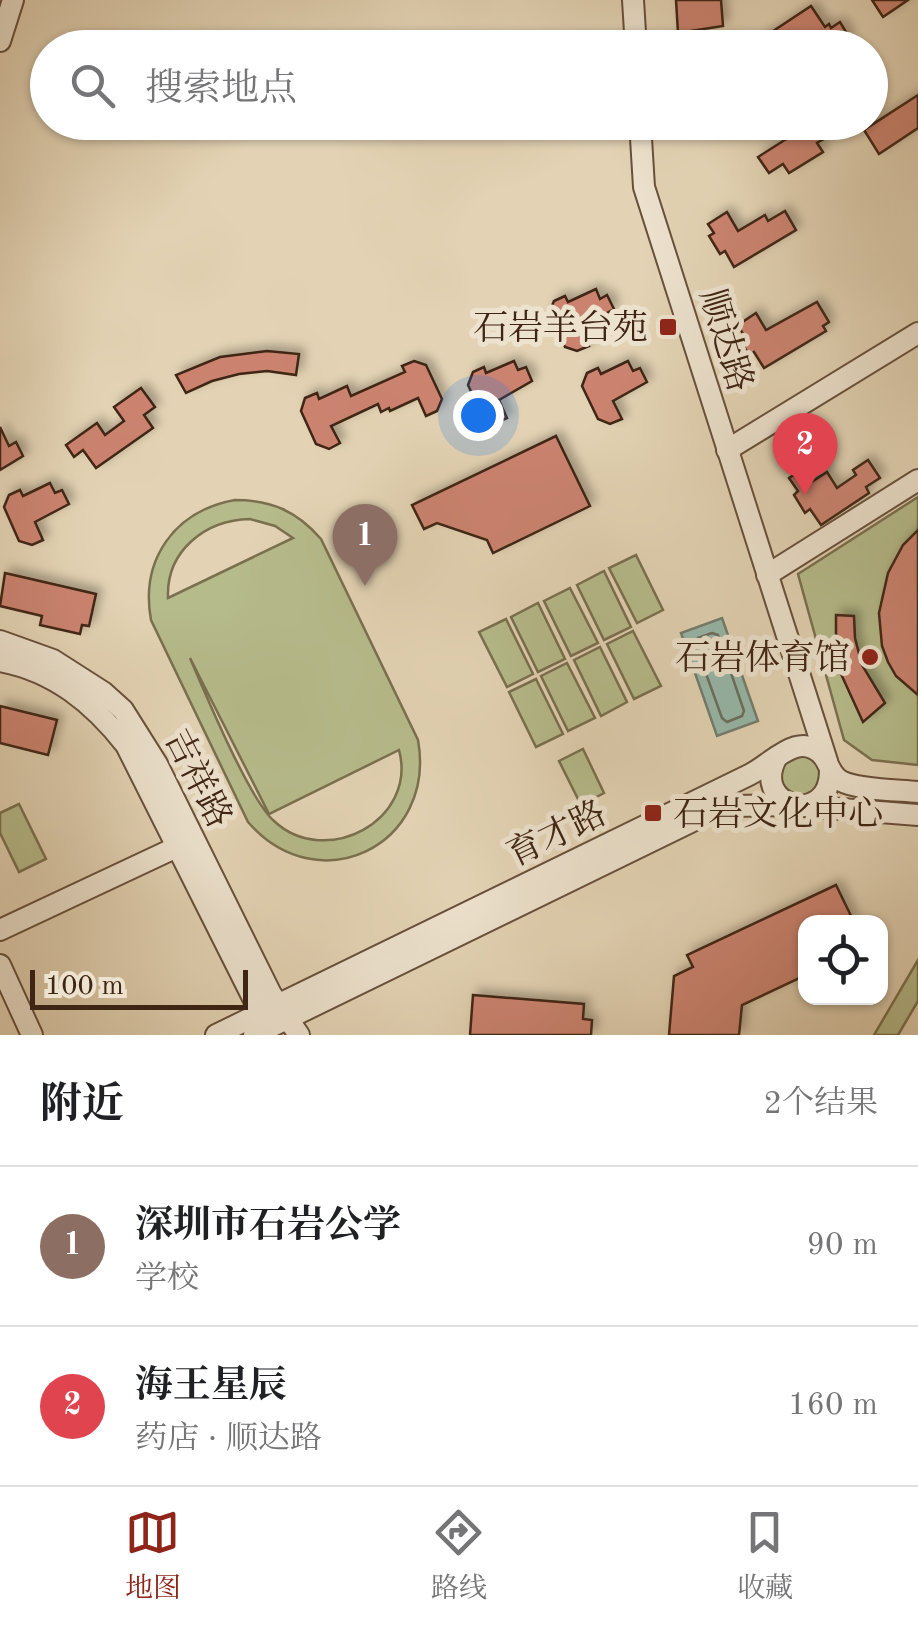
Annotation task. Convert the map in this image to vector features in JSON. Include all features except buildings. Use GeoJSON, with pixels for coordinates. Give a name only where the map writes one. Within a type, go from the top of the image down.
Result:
{"type":"FeatureCollection","features":[{"type":"Feature","properties":{"kind":"street"},"geometry":{"type":"LineString","coordinates":[[0,41],[13,0]]}},
{"type":"Feature","properties":{"kind":"street"},"geometry":{"type":"LineString","coordinates":[[633,0],[635,30]]}},
{"type":"Feature","properties":{"kind":"street","name":"顺达路"},"geometry":{"type":"LineString","coordinates":[[641,140],[644,187],[829,766]]}},
{"type":"Feature","properties":{"kind":"street"},"geometry":{"type":"LineString","coordinates":[[726,450],[918,332]]}},
{"type":"Feature","properties":{"kind":"street"},"geometry":{"type":"LineString","coordinates":[[766,575],[918,480]]}},
{"type":"Feature","properties":{"kind":"street","name":"吉祥路"},"geometry":{"type":"LineString","coordinates":[[0,642],[53,660],[103,692],[123,710],[157,764],[276,1024]]}},
{"type":"Feature","properties":{"kind":"street","name":"吉祥路"},"geometry":{"type":"LineString","coordinates":[[0,660],[43,673],[87,702],[110,724],[140,769],[276,1024]]}},
{"type":"Feature","properties":{"kind":"street","name":"顺达路"},"geometry":{"type":"LineString","coordinates":[[797,805],[783,801],[771,785],[772,766],[805,724],[803,688]]}},
{"type":"Feature","properties":{"kind":"street"},"geometry":{"type":"LineString","coordinates":[[785,752],[812,748],[849,784],[918,792]]}},
{"type":"Feature","properties":{"kind":"street","name":"育才路"},"geometry":{"type":"LineString","coordinates":[[276,1024],[750,775],[785,752]]}},
{"type":"Feature","properties":{"kind":"street"},"geometry":{"type":"LineString","coordinates":[[797,805],[812,804],[826,791],[829,766]]}},
{"type":"Feature","properties":{"kind":"street","name":"育才路"},"geometry":{"type":"LineString","coordinates":[[216,1035],[276,1024],[703,816],[732,806],[797,805],[918,815]]}},
{"type":"Feature","properties":{"kind":"street"},"geometry":{"type":"LineString","coordinates":[[0,930],[179,846]]}},
{"type":"Feature","properties":{"kind":"street"},"geometry":{"type":"LineString","coordinates":[[0,966],[32,1035]]}},
{"type":"Feature","properties":{"kind":"green space","name":"石岩体育馆"},"geometry":{"type":"Polygon","coordinates":[[[918,497],[918,765],[872,760],[844,740],[798,574],[918,497]]]}},
{"type":"Feature","properties":{"kind":"green space"},"geometry":{"type":"Polygon","coordinates":[[[235,500],[272,505],[293,514],[321,539],[418,740],[419,777],[409,809],[391,834],[366,851],[338,860],[307,858],[276,846],[248,822],[151,620],[151,577],[166,542],[179,527],[213,506],[235,500]],[[250,519],[218,525],[191,541],[174,566],[168,598],[293,538],[275,526],[250,519]],[[190,658],[240,769],[252,791],[274,821],[295,835],[318,840],[341,838],[363,830],[395,798],[401,775],[399,750],[269,814],[190,658]]]}},
{"type":"Feature","properties":{"kind":"green space"},"geometry":{"type":"Polygon","coordinates":[[[636,555],[663,610],[637,623],[609,568],[636,555]]]}},
{"type":"Feature","properties":{"kind":"green space"},"geometry":{"type":"Polygon","coordinates":[[[604,571],[631,627],[604,640],[577,585],[604,571]]]}},
{"type":"Feature","properties":{"kind":"green space"},"geometry":{"type":"Polygon","coordinates":[[[570,588],[598,643],[571,656],[544,601],[570,588]]]}},
{"type":"Feature","properties":{"kind":"green space"},"geometry":{"type":"Polygon","coordinates":[[[538,603],[565,659],[538,672],[511,617],[538,603]]]}},
{"type":"Feature","properties":{"kind":"green space"},"geometry":{"type":"Polygon","coordinates":[[[506,619],[533,674],[507,687],[479,632],[506,619]]]}},
{"type":"Feature","properties":{"kind":"green space"},"geometry":{"type":"Polygon","coordinates":[[[633,631],[661,686],[634,699],[607,644],[633,631]]]}},
{"type":"Feature","properties":{"kind":"green space"},"geometry":{"type":"Polygon","coordinates":[[[600,647],[627,702],[601,716],[574,660],[600,647]]]}},
{"type":"Feature","properties":{"kind":"green space"},"geometry":{"type":"Polygon","coordinates":[[[567,663],[595,718],[568,731],[541,676],[567,663]]]}},
{"type":"Feature","properties":{"kind":"green space"},"geometry":{"type":"Polygon","coordinates":[[[536,679],[563,734],[536,747],[509,692],[536,679]]]}},
{"type":"Feature","properties":{"kind":"green space"},"geometry":{"type":"Polygon","coordinates":[[[583,749],[604,793],[581,805],[559,761],[583,749]]]}},
{"type":"Feature","properties":{"kind":"green space"},"geometry":{"type":"Polygon","coordinates":[[[800,756],[814,762],[820,776],[814,790],[800,796],[786,790],[780,776],[786,762],[800,756]]]}},
{"type":"Feature","properties":{"kind":"green space"},"geometry":{"type":"Polygon","coordinates":[[[19,804],[46,859],[19,872],[0,833],[0,813],[19,804]]]}},
{"type":"Feature","properties":{"kind":"green space"},"geometry":{"type":"Polygon","coordinates":[[[918,960],[918,1001],[898,1035],[874,1035],[918,960]]]}},
{"type":"Feature","properties":{"kind":"water"},"geometry":{"type":"Polygon","coordinates":[[[722,618],[758,721],[717,736],[681,633],[722,618]]]}},
{"type":"Feature","properties":{"kind":"place","name":"石岩羊台苑"},"geometry":{"type":"Point","coordinates":[668,327]}},
{"type":"Feature","properties":{"kind":"place","name":"海王星辰"},"geometry":{"type":"Point","coordinates":[805,495]}},
{"type":"Feature","properties":{"kind":"place","name":"深圳市石岩公学"},"geometry":{"type":"Point","coordinates":[365,586]}},
{"type":"Feature","properties":{"kind":"place","name":"石岩体育馆"},"geometry":{"type":"Point","coordinates":[870,657]}},
{"type":"Feature","properties":{"kind":"place","name":"石岩文化中心"},"geometry":{"type":"Point","coordinates":[653,813]}}]}
